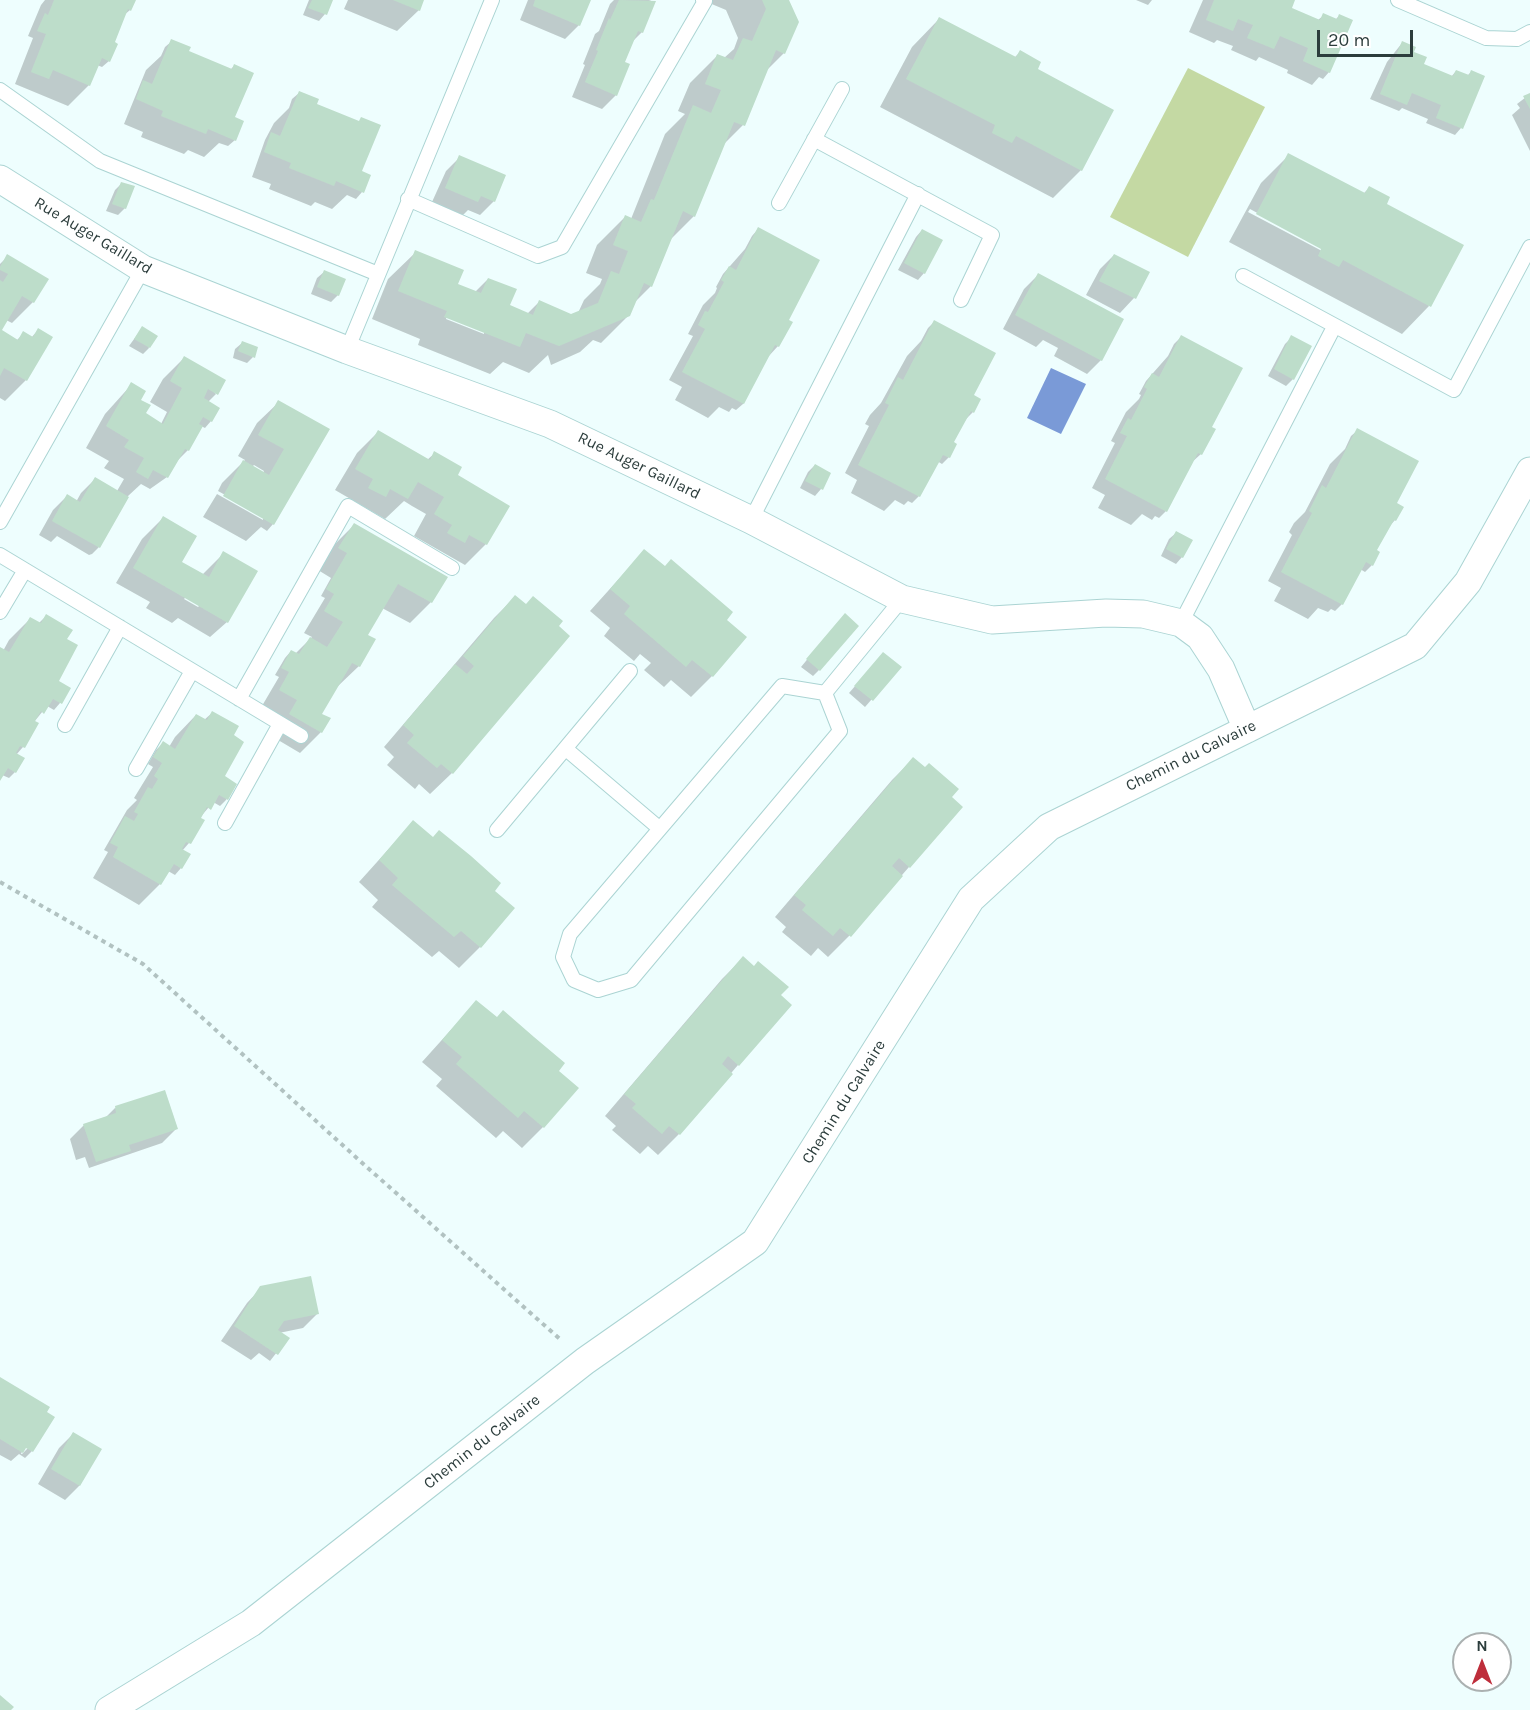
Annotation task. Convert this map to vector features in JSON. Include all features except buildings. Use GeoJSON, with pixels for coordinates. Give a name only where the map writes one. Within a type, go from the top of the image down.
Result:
{"type":"FeatureCollection","features":[{"type":"Feature","properties":{"kind":"street","name":"Rue Auger Gaillard"},"geometry":{"type":"LineString","coordinates":[[0,179],[144,269],[347,350],[550,424],[751,520],[902,599],[992,620],[1106,613],[1143,614],[1181,624],[1200,637],[1221,669],[1247,729]]}},
{"type":"Feature","properties":{"kind":"street","name":"Chemin du Calvaire"},"geometry":{"type":"LineString","coordinates":[[109,1710],[251,1623],[585,1361],[755,1242],[971,899],[1049,827],[1415,646],[1468,582],[1530,471]]}},
{"type":"Feature","properties":{"kind":"lane"},"geometry":{"type":"LineString","coordinates":[[347,350],[492,0]]}},
{"type":"Feature","properties":{"kind":"lane"},"geometry":{"type":"LineString","coordinates":[[408,199],[538,256],[562,247],[705,1],[703,0]]}},
{"type":"Feature","properties":{"kind":"lane"},"geometry":{"type":"LineString","coordinates":[[1398,0],[1486,38],[1517,39],[1530,32]]}},
{"type":"Feature","properties":{"kind":"lane"},"geometry":{"type":"LineString","coordinates":[[779,203],[842,89]]}},
{"type":"Feature","properties":{"kind":"lane"},"geometry":{"type":"LineString","coordinates":[[0,90],[100,161],[378,274]]}},
{"type":"Feature","properties":{"kind":"lane"},"geometry":{"type":"LineString","coordinates":[[814,139],[992,235],[961,300]]}},
{"type":"Feature","properties":{"kind":"lane"},"geometry":{"type":"LineString","coordinates":[[751,520],[918,194]]}},
{"type":"Feature","properties":{"kind":"lane"},"geometry":{"type":"LineString","coordinates":[[1243,276],[1454,390],[1530,247]]}},
{"type":"Feature","properties":{"kind":"lane"},"geometry":{"type":"LineString","coordinates":[[0,522],[144,269]]}},
{"type":"Feature","properties":{"kind":"lane"},"geometry":{"type":"LineString","coordinates":[[1181,624],[1334,327]]}},
{"type":"Feature","properties":{"kind":"lane"},"geometry":{"type":"LineString","coordinates":[[239,699],[348,506],[452,567]]}},
{"type":"Feature","properties":{"kind":"lane"},"geometry":{"type":"LineString","coordinates":[[0,555],[301,736]]}},
{"type":"Feature","properties":{"kind":"lane"},"geometry":{"type":"LineString","coordinates":[[0,612],[25,570]]}},
{"type":"Feature","properties":{"kind":"lane"},"geometry":{"type":"LineString","coordinates":[[825,693],[902,599]]}},
{"type":"Feature","properties":{"kind":"lane"},"geometry":{"type":"LineString","coordinates":[[65,725],[120,627]]}},
{"type":"Feature","properties":{"kind":"lane"},"geometry":{"type":"LineString","coordinates":[[136,769],[192,671]]}},
{"type":"Feature","properties":{"kind":"lane"},"geometry":{"type":"LineString","coordinates":[[497,830],[630,671]]}},
{"type":"Feature","properties":{"kind":"lane"},"geometry":{"type":"LineString","coordinates":[[782,686],[825,693],[840,731],[631,980],[598,990],[574,980],[563,957],[570,934],[782,686]]}},
{"type":"Feature","properties":{"kind":"lane"},"geometry":{"type":"LineString","coordinates":[[225,823],[280,724]]}},
{"type":"Feature","properties":{"kind":"lane"},"geometry":{"type":"LineString","coordinates":[[566,749],[659,828]]}},
{"type":"Feature","properties":{"kind":"path"},"geometry":{"type":"LineString","coordinates":[[0,882],[144,964],[359,1160],[585,1361]]}},
{"type":"Feature","properties":{"kind":"green space"},"geometry":{"type":"Polygon","coordinates":[[[1188,68],[1265,107],[1188,257],[1110,217],[1188,68]]]}},
{"type":"Feature","properties":{"kind":"water"},"geometry":{"type":"Polygon","coordinates":[[[1051,368],[1086,384],[1061,434],[1027,418],[1051,368]]]}}]}
